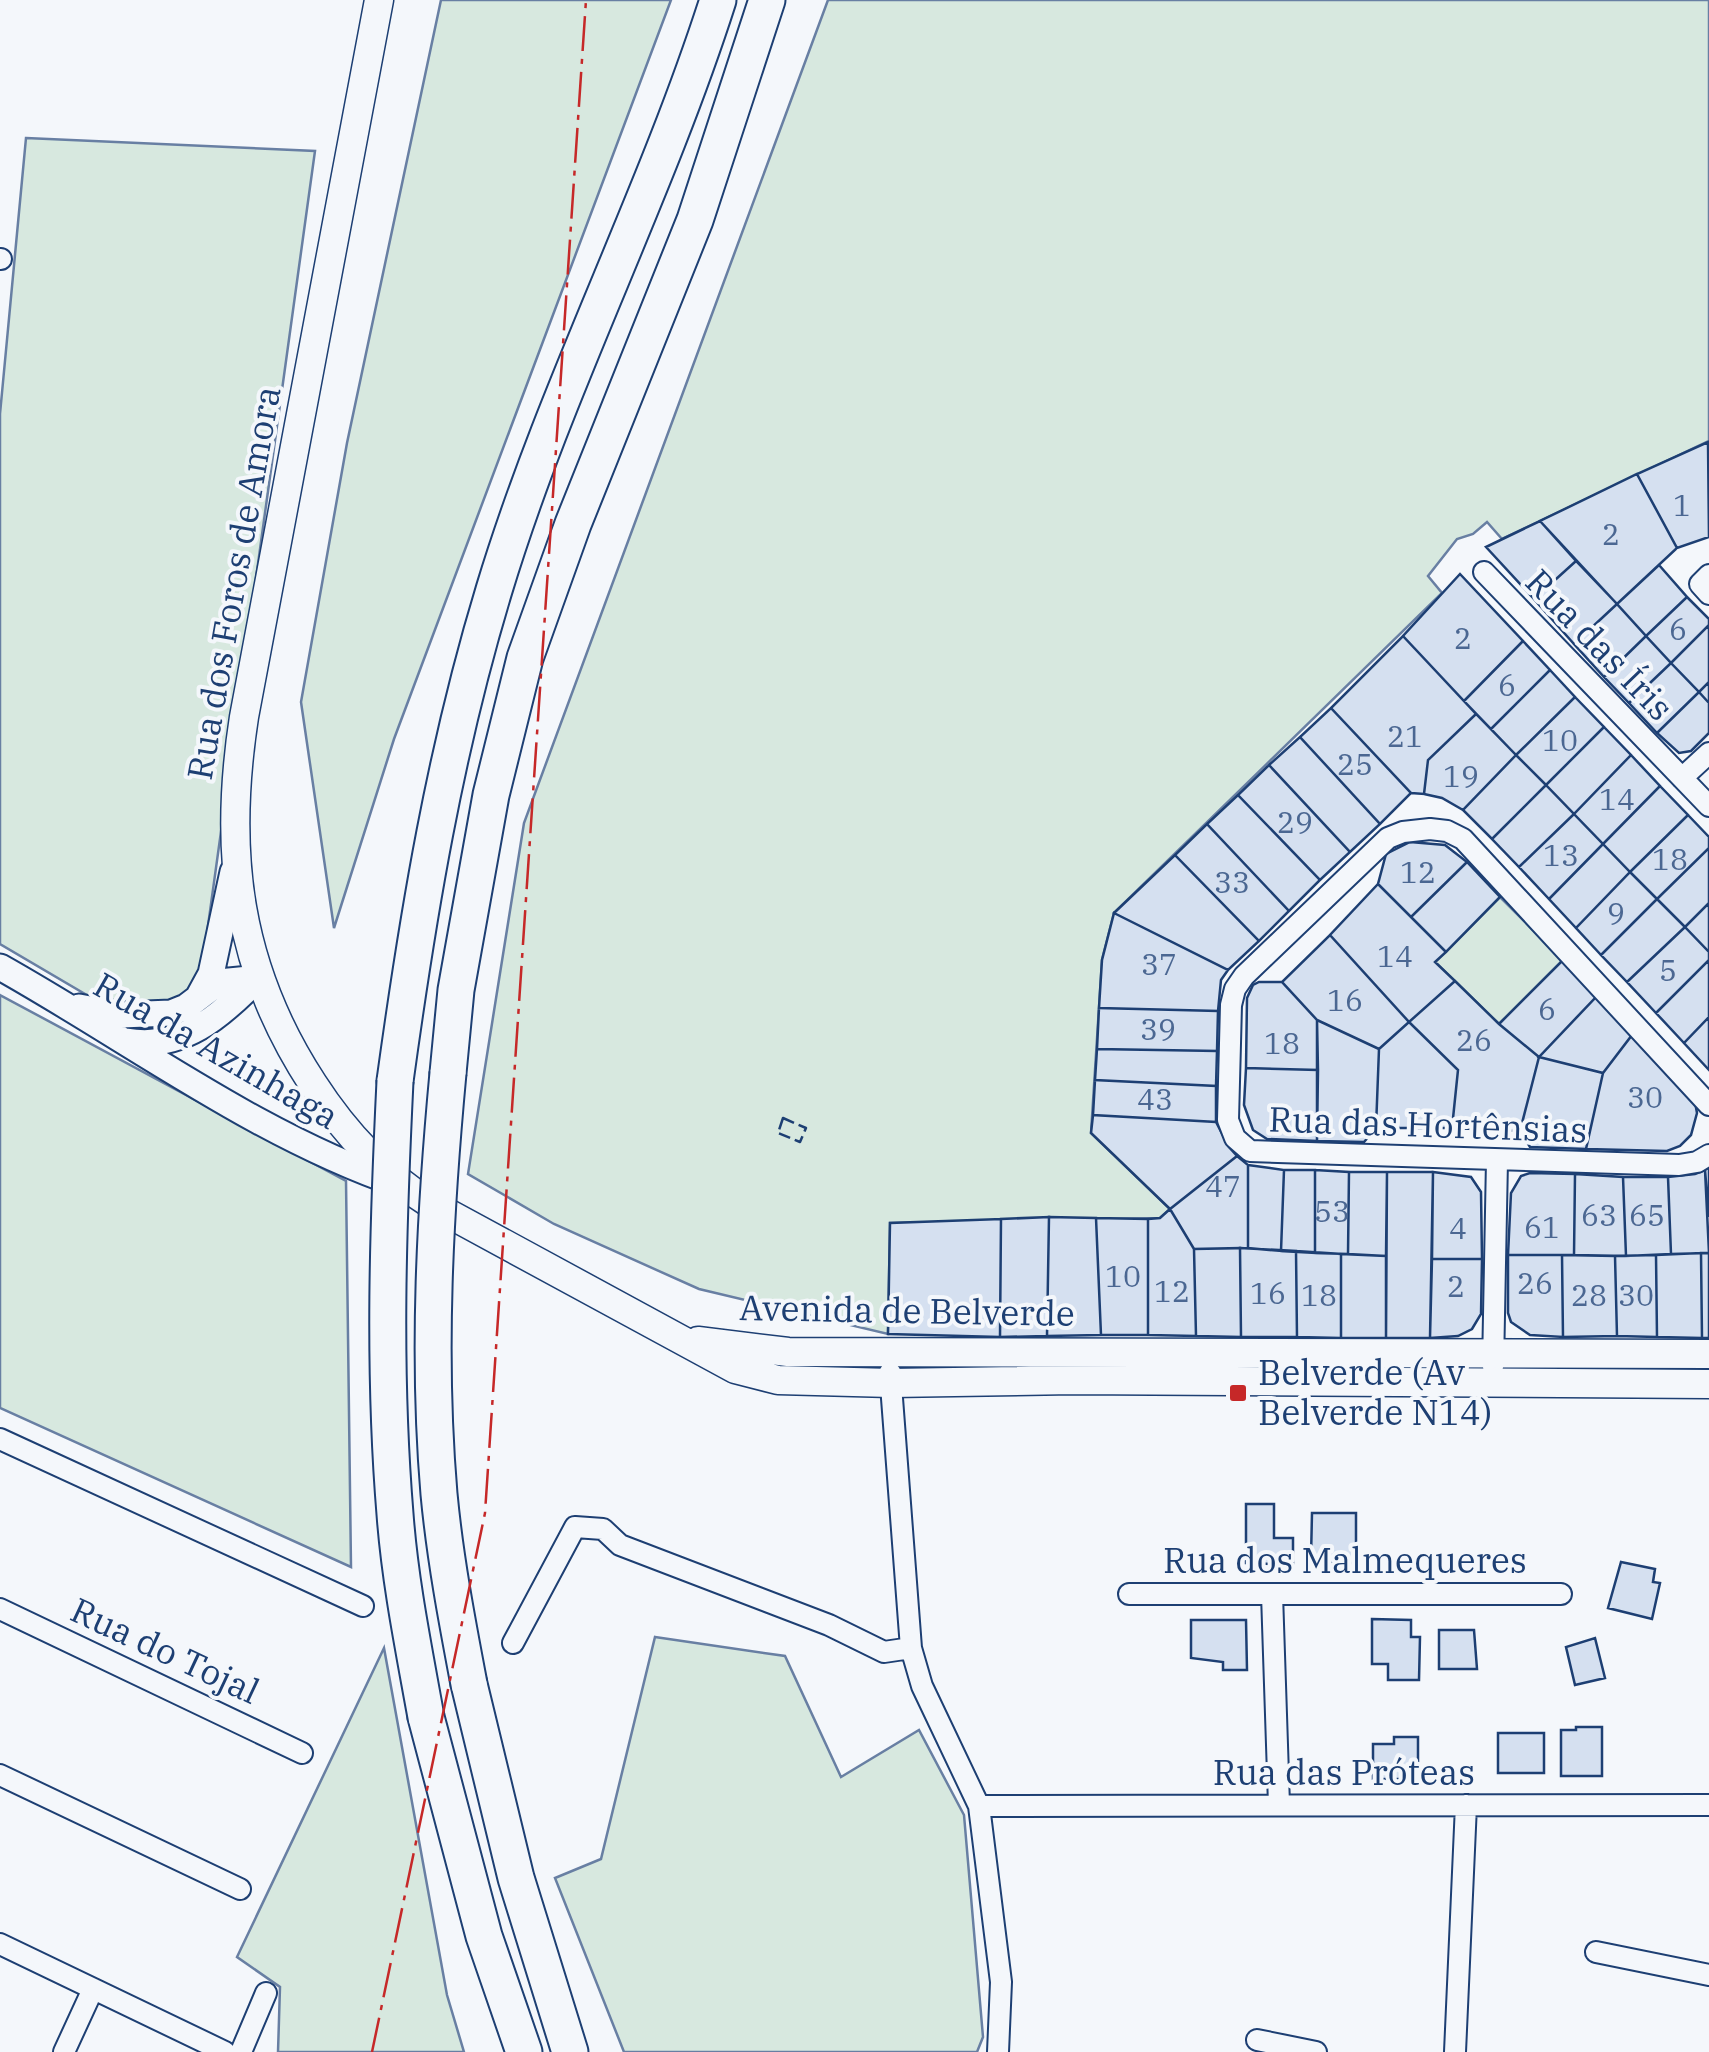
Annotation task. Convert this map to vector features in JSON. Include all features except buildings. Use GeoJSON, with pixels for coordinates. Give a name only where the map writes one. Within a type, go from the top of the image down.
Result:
{"type":"FeatureCollection","features":[{"type":"Feature","properties":{"kind":"highway"},"geometry":{"type":"LineString","coordinates":[[524,2052],[479,1919],[426,1718],[395,1518],[388,1391],[387,1251],[396,1081],[418,910],[452,744],[494,588],[546,443],[696,67],[718,0]]}},
{"type":"Feature","properties":{"kind":"highway"},"geometry":{"type":"LineString","coordinates":[[570,2052],[516,1878],[469,1684],[439,1496],[433,1385],[440,1155],[456,990],[484,834],[525,658],[573,524],[696,220],[765,11]]}},
{"type":"Feature","properties":{"kind":"main road","name":"Rua dos Foros de Amora"},"geometry":{"type":"LineString","coordinates":[[378,0],[244,717],[234,811],[241,910],[258,978],[290,1049],[324,1102],[401,1186],[672,1336]]}},
{"type":"Feature","properties":{"kind":"main road","name":"Avenida de Belverde"},"geometry":{"type":"LineString","coordinates":[[672,1336],[753,1376],[891,1383],[1493,1370],[1709,1354]]}},
{"type":"Feature","properties":{"kind":"main road","name":"Avenida de Belverde"},"geometry":{"type":"LineString","coordinates":[[672,1336],[788,1352],[889,1350],[1493,1370],[1709,1384]]}},
{"type":"Feature","properties":{"kind":"street","name":"Rua das Íris"},"geometry":{"type":"LineString","coordinates":[[1484,572],[1709,806]]}},
{"type":"Feature","properties":{"kind":"street"},"geometry":{"type":"LineString","coordinates":[[1709,575],[1700,584],[1709,594]]}},
{"type":"Feature","properties":{"kind":"street"},"geometry":{"type":"LineString","coordinates":[[1682,778],[1709,753]]}},
{"type":"Feature","properties":{"kind":"street","name":"Rua das Hortênsias"},"geometry":{"type":"LineString","coordinates":[[1709,1105],[1464,839],[1448,831],[1430,828],[1395,834],[1309,911],[1236,988],[1231,1005],[1228,1120],[1242,1145],[1259,1153],[1679,1165],[1709,1155]]}},
{"type":"Feature","properties":{"kind":"street"},"geometry":{"type":"LineString","coordinates":[[198,998],[211,974],[236,862]]}},
{"type":"Feature","properties":{"kind":"street","name":"Rua da Azinhaga"},"geometry":{"type":"LineString","coordinates":[[0,966],[70,1006],[117,1039],[347,1167],[401,1186]]}},
{"type":"Feature","properties":{"kind":"street"},"geometry":{"type":"LineString","coordinates":[[70,1006],[121,1015],[171,1013],[219,982],[258,978]]}},
{"type":"Feature","properties":{"kind":"street"},"geometry":{"type":"LineString","coordinates":[[117,1039],[157,1044],[180,1038],[217,1017],[258,978]]}},
{"type":"Feature","properties":{"kind":"street"},"geometry":{"type":"LineString","coordinates":[[1493,1370],[1497,1160]]}},
{"type":"Feature","properties":{"kind":"street"},"geometry":{"type":"LineString","coordinates":[[889,1350],[910,1648],[922,1686],[978,1806],[1000,1982],[998,2052]]}},
{"type":"Feature","properties":{"kind":"street"},"geometry":{"type":"LineString","coordinates":[[0,1439],[363,1606]]}},
{"type":"Feature","properties":{"kind":"street"},"geometry":{"type":"LineString","coordinates":[[513,1643],[575,1527],[603,1529],[620,1546],[829,1625],[884,1652],[910,1648]]}},
{"type":"Feature","properties":{"kind":"street","name":"Rua dos Malmequeres"},"geometry":{"type":"LineString","coordinates":[[1130,1594],[1561,1594]]}},
{"type":"Feature","properties":{"kind":"street"},"geometry":{"type":"LineString","coordinates":[[1272,1594],[1279,1806]]}},
{"type":"Feature","properties":{"kind":"street","name":"Rua do Tojal"},"geometry":{"type":"LineString","coordinates":[[0,1609],[302,1752]]}},
{"type":"Feature","properties":{"kind":"street"},"geometry":{"type":"LineString","coordinates":[[0,1775],[240,1889]]}},
{"type":"Feature","properties":{"kind":"street"},"geometry":{"type":"LineString","coordinates":[[1455,2052],[1466,1805]]}},
{"type":"Feature","properties":{"kind":"street","name":"Rua das Próteas"},"geometry":{"type":"LineString","coordinates":[[978,1806],[1709,1805]]}},
{"type":"Feature","properties":{"kind":"street"},"geometry":{"type":"LineString","coordinates":[[0,1944],[225,2052]]}},
{"type":"Feature","properties":{"kind":"street"},"geometry":{"type":"LineString","coordinates":[[1596,1952],[1709,1976]]}},
{"type":"Feature","properties":{"kind":"street"},"geometry":{"type":"LineString","coordinates":[[64,2052],[92,1988]]}},
{"type":"Feature","properties":{"kind":"street"},"geometry":{"type":"LineString","coordinates":[[241,2052],[266,1993]]}},
{"type":"Feature","properties":{"kind":"street"},"geometry":{"type":"LineString","coordinates":[[1257,2040],[1316,2052]]}},
{"type":"Feature","properties":{"kind":"shaded area"},"geometry":{"type":"Polygon","coordinates":[[[441,0],[671,0],[394,739],[334,928],[301,702],[347,443],[441,0]]]}},
{"type":"Feature","properties":{"kind":"shaded area"},"geometry":{"type":"Polygon","coordinates":[[[828,0],[1709,0],[1709,441],[1502,539],[1487,522],[1473,534],[1457,539],[1428,576],[1442,593],[1114,913],[1102,960],[1091,1133],[1170,1209],[1160,1218],[890,1223],[888,1334],[699,1289],[554,1224],[468,1174],[524,823],[828,0]]]}},
{"type":"Feature","properties":{"kind":"shaded area"},"geometry":{"type":"Polygon","coordinates":[[[26,138],[315,151],[203,962],[195,984],[174,1004],[97,1001],[0,944],[0,414],[26,138]]]}},
{"type":"Feature","properties":{"kind":"shaded area"},"geometry":{"type":"Polygon","coordinates":[[[1500,897],[1563,960],[1499,1024],[1435,962],[1500,897]]]}},
{"type":"Feature","properties":{"kind":"shaded area"},"geometry":{"type":"Polygon","coordinates":[[[0,995],[346,1181],[351,1567],[0,1408],[0,995]]]}},
{"type":"Feature","properties":{"kind":"shaded area"},"geometry":{"type":"Polygon","coordinates":[[[655,1637],[785,1656],[841,1777],[919,1730],[964,1815],[983,2037],[977,2052],[624,2052],[555,1878],[601,1859],[655,1637]]]}},
{"type":"Feature","properties":{"kind":"shaded area"},"geometry":{"type":"Polygon","coordinates":[[[384,1648],[447,1995],[464,2052],[278,2052],[280,1987],[237,1957],[384,1648]]]}},
{"type":"Feature","properties":{"kind":"fence"},"geometry":{"type":"LineString","coordinates":[[783,1118],[806,1128],[800,1142],[778,1133],[783,1118]]}},
{"type":"Feature","properties":{"kind":"power"},"geometry":{"type":"LineString","coordinates":[[372,2052],[485,1513],[586,0]]}},
{"type":"Feature","properties":{"kind":"place","name":"Belverde (Av Belverde N14)"},"geometry":{"type":"Point","coordinates":[1238,1393]}}]}
